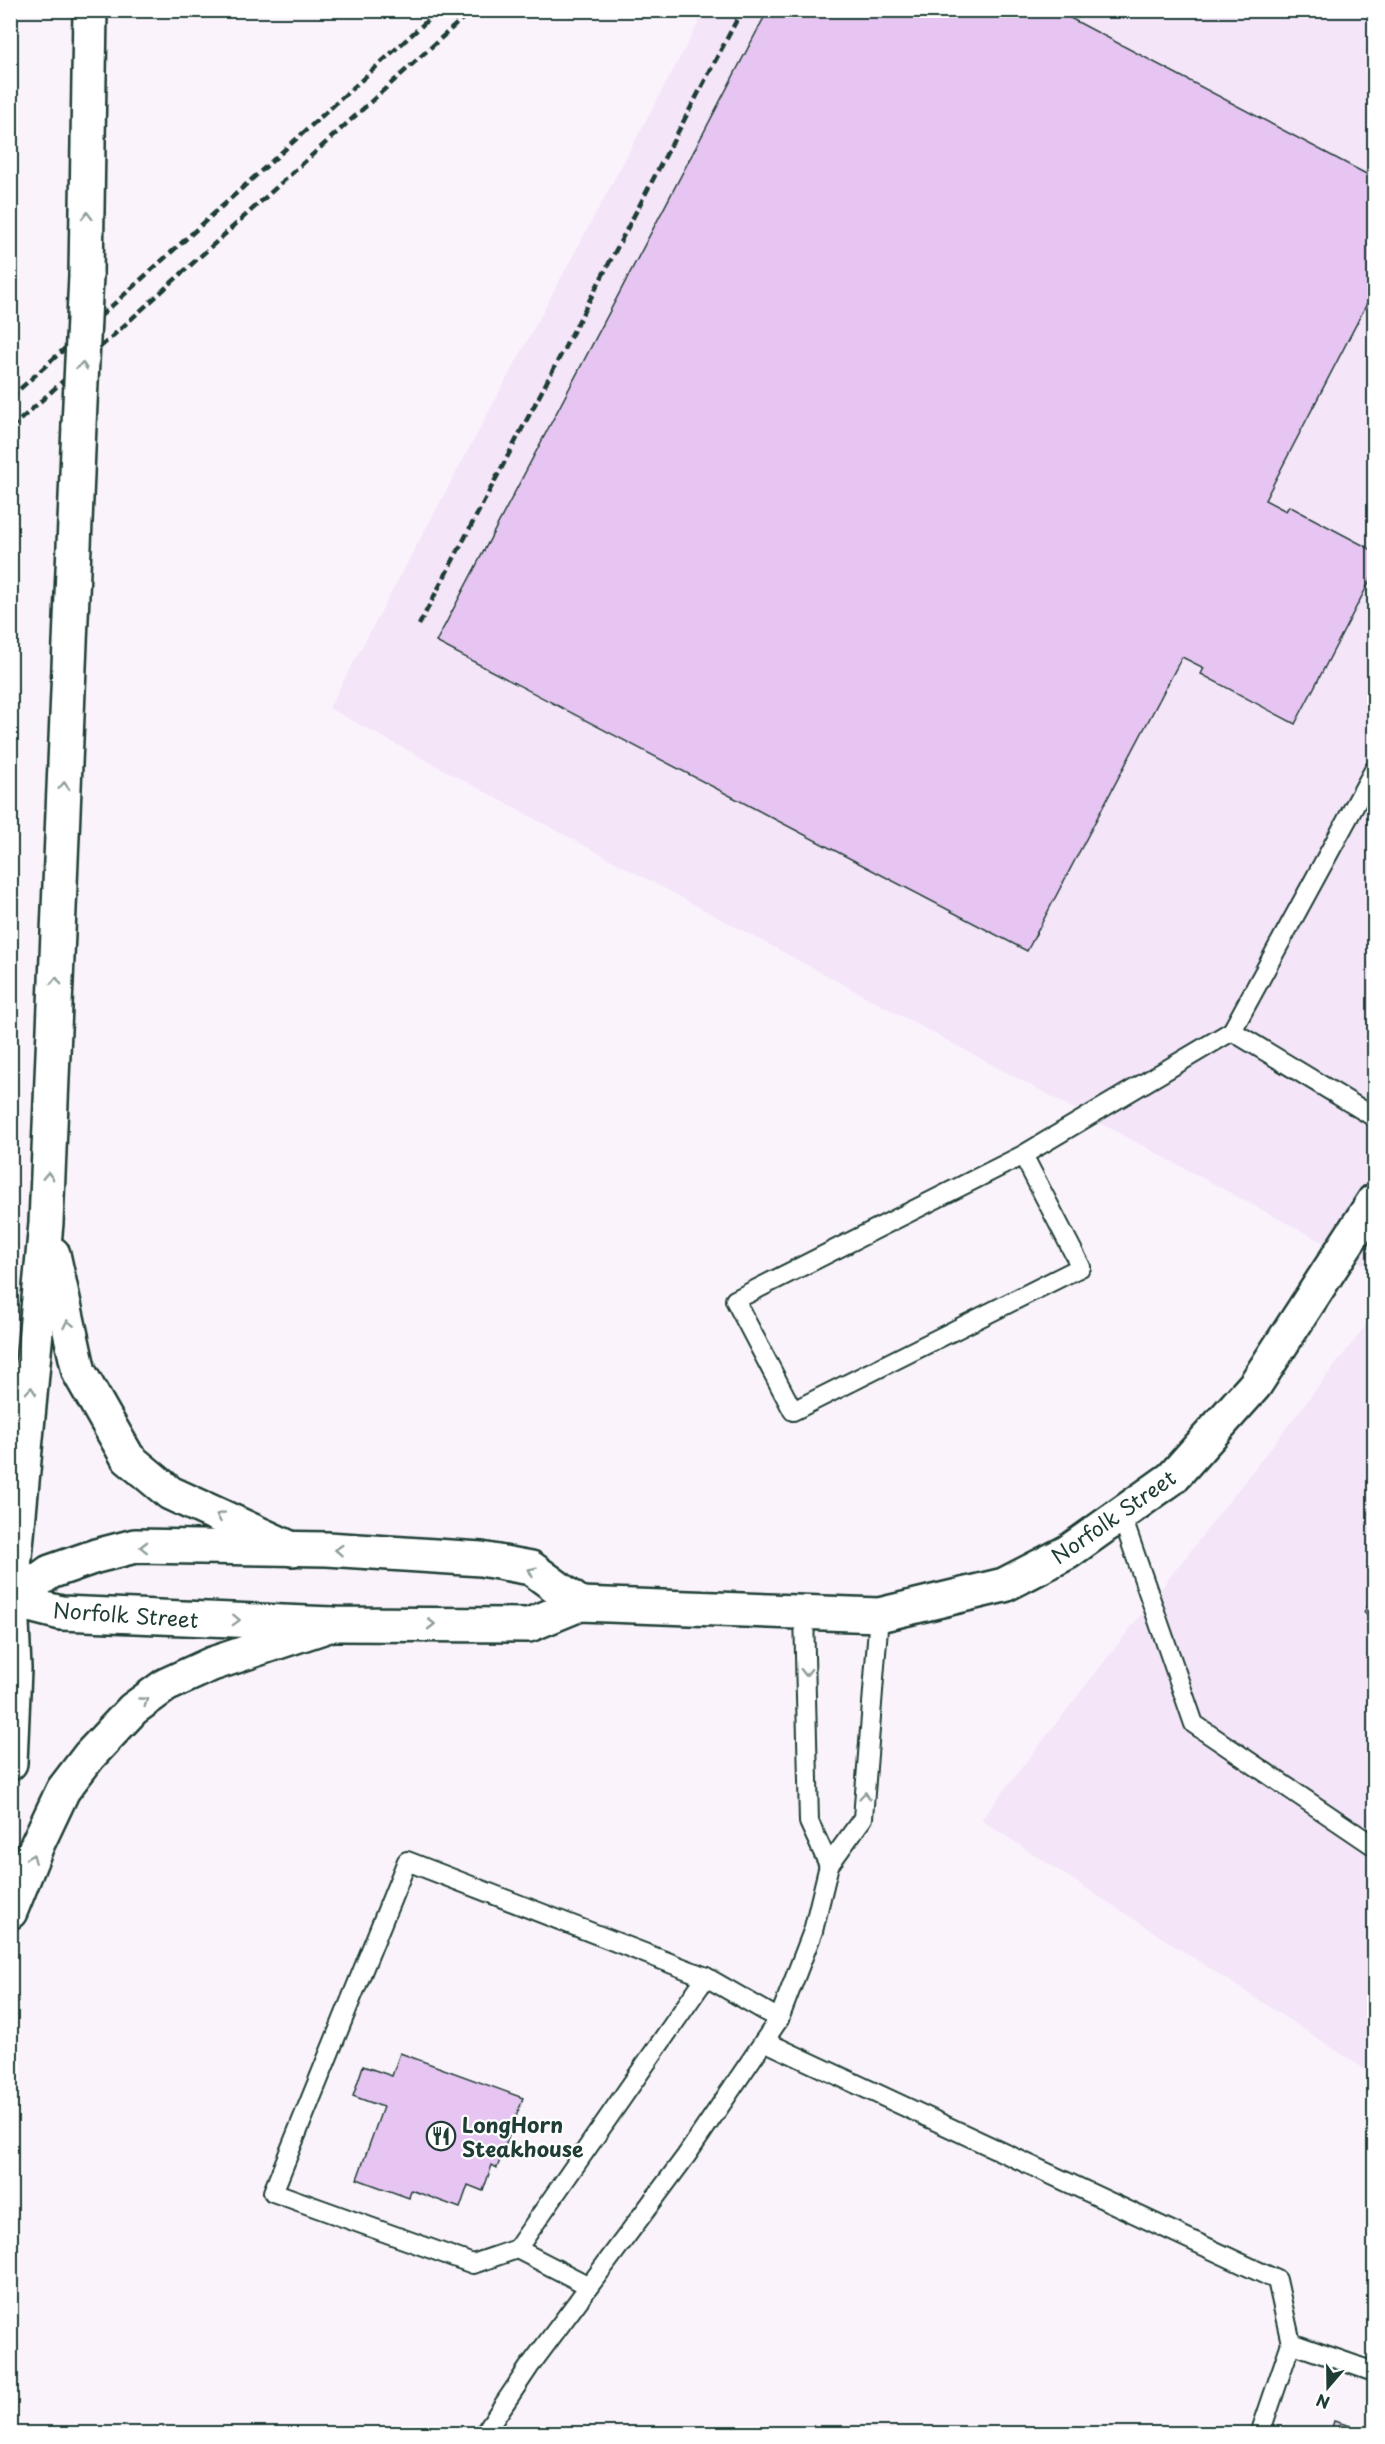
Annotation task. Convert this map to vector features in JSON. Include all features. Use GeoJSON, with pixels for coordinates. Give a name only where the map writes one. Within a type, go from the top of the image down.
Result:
{"type":"FeatureCollection","features":[{"type":"Feature","properties":{"kind":"main road"},"geometry":{"type":"LineString","coordinates":[[10,1763],[14,1669],[11,1600],[46,1223],[86,275],[90,10]]}},
{"type":"Feature","properties":{"kind":"main road","name":"Norfolk Street"},"geometry":{"type":"LineString","coordinates":[[11,1600],[61,1613],[332,1624],[529,1625],[580,1604],[879,1615],[1004,1585],[1068,1552],[1172,1478],[1255,1385],[1374,1201]]}},
{"type":"Feature","properties":{"kind":"main road"},"geometry":{"type":"LineString","coordinates":[[46,1223],[79,1372],[128,1458],[170,1493],[292,1549]]}},
{"type":"Feature","properties":{"kind":"main road","name":"Norfolk Street"},"geometry":{"type":"LineString","coordinates":[[11,1600],[50,1572],[96,1556],[135,1546],[292,1549],[481,1559],[531,1568],[580,1604]]}},
{"type":"Feature","properties":{"kind":"main road"},"geometry":{"type":"LineString","coordinates":[[10,1912],[37,1845],[63,1790],[89,1756],[133,1709],[166,1685],[212,1664],[332,1624]]}},
{"type":"Feature","properties":{"kind":"lane"},"geometry":{"type":"LineString","coordinates":[[1023,1155],[1081,1267],[794,1411],[735,1300],[1023,1155],[1232,1031],[1374,770]]}},
{"type":"Feature","properties":{"kind":"lane"},"geometry":{"type":"LineString","coordinates":[[1232,1031],[1374,1117]]}},
{"type":"Feature","properties":{"kind":"lane"},"geometry":{"type":"LineString","coordinates":[[1121,1514],[1194,1724],[1374,1846]]}},
{"type":"Feature","properties":{"kind":"lane"},"geometry":{"type":"LineString","coordinates":[[804,1613],[809,1822],[829,1865]]}},
{"type":"Feature","properties":{"kind":"lane"},"geometry":{"type":"LineString","coordinates":[[484,2433],[529,2367],[687,2156],[779,2019],[813,1931],[829,1865],[863,1818],[879,1615]]}},
{"type":"Feature","properties":{"kind":"lane"},"geometry":{"type":"LineString","coordinates":[[706,1977],[517,2249],[473,2264],[273,2192],[406,1861],[706,1977],[779,2019]]}},
{"type":"Feature","properties":{"kind":"lane"},"geometry":{"type":"LineString","coordinates":[[764,2042],[1277,2280],[1291,2343],[1260,2433]]}},
{"type":"Feature","properties":{"kind":"lane"},"geometry":{"type":"LineString","coordinates":[[517,2249],[589,2286]]}},
{"type":"Feature","properties":{"kind":"lane"},"geometry":{"type":"LineString","coordinates":[[1291,2343],[1374,2372]]}},
{"type":"Feature","properties":{"kind":"shaded area"},"geometry":{"type":"Polygon","coordinates":[[[705,11],[1374,11],[1374,1270],[329,708],[705,11]]]}},
{"type":"Feature","properties":{"kind":"shaded area"},"geometry":{"type":"Polygon","coordinates":[[[1374,1315],[1374,2075],[981,1820],[1374,1315]]]}},
{"type":"Feature","properties":{"kind":"building"},"geometry":{"type":"Polygon","coordinates":[[[768,10],[1055,10],[1374,178],[1374,290],[1265,500],[1286,511],[1289,506],[1374,551],[1374,573],[1295,724],[1201,674],[1204,668],[1182,657],[1027,951],[436,642],[768,10]]]}},
{"type":"Feature","properties":{"kind":"building"},"geometry":{"type":"Polygon","coordinates":[[[1374,1595],[1374,1619],[1364,1612],[1374,1595]]]}},
{"type":"Feature","properties":{"kind":"building","name":"LongHorn Steakhouse"},"geometry":{"type":"Polygon","coordinates":[[[400,2053],[523,2098],[497,2168],[492,2165],[483,2191],[468,2185],[460,2208],[411,2190],[409,2198],[357,2179],[383,2107],[353,2096],[363,2066],[392,2076],[400,2053]]]}},
{"type":"Feature","properties":{"kind":"building"},"geometry":{"type":"Polygon","coordinates":[[[1334,2421],[1354,2427],[1351,2434],[1330,2434],[1334,2421]]]}},
{"type":"Feature","properties":{"kind":"railway"},"geometry":{"type":"LineString","coordinates":[[10,398],[439,10]]}},
{"type":"Feature","properties":{"kind":"railway"},"geometry":{"type":"LineString","coordinates":[[10,429],[472,10]]}},
{"type":"Feature","properties":{"kind":"railway"},"geometry":{"type":"LineString","coordinates":[[419,625],[742,10]]}},
{"type":"Feature","properties":{"kind":"place","name":"LongHorn Steakhouse"},"geometry":{"type":"Point","coordinates":[441,2136]}}]}
